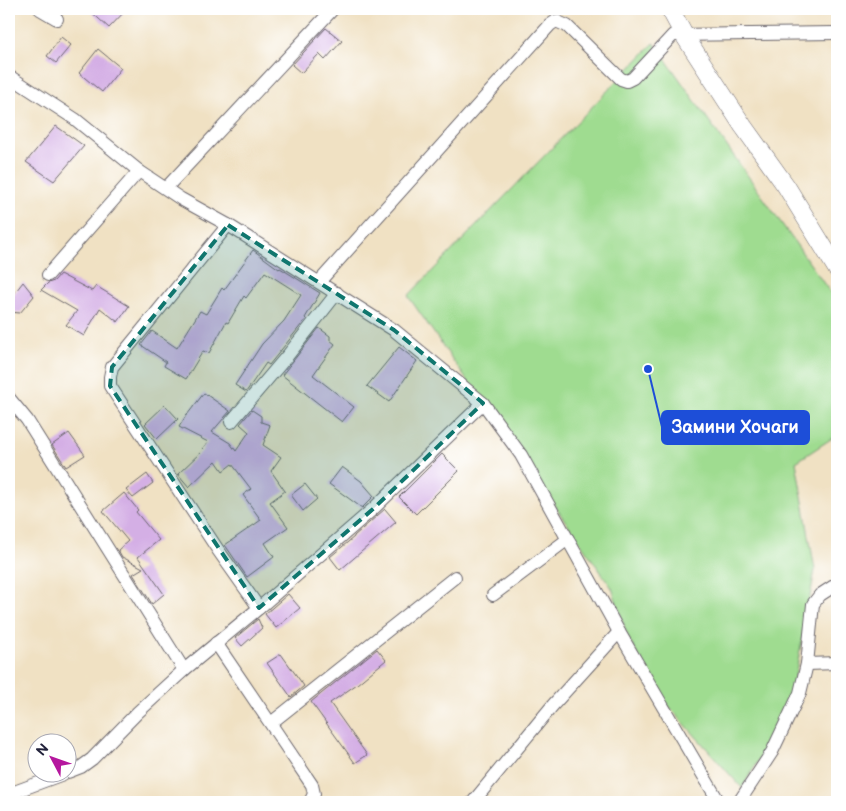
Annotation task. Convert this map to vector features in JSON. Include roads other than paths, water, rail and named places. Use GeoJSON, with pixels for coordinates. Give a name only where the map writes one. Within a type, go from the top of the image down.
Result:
{"type":"FeatureCollection","features":[{"type":"Feature","properties":{"kind":"street"},"geometry":{"type":"LineString","coordinates":[[40,9],[57,19]]}},
{"type":"Feature","properties":{"kind":"street"},"geometry":{"type":"LineString","coordinates":[[166,188],[333,9]]}},
{"type":"Feature","properties":{"kind":"street"},"geometry":{"type":"LineString","coordinates":[[670,9],[684,35],[743,126],[786,186],[837,269]]}},
{"type":"Feature","properties":{"kind":"street"},"geometry":{"type":"LineString","coordinates":[[320,282],[550,25],[556,21],[567,26],[622,79],[627,81],[634,78],[673,35],[837,33]]}},
{"type":"Feature","properties":{"kind":"street"},"geometry":{"type":"LineString","coordinates":[[9,76],[75,119],[139,171],[180,198],[228,225],[320,282],[394,330],[483,403],[521,454],[619,632],[719,802]]}},
{"type":"Feature","properties":{"kind":"street"},"geometry":{"type":"LineString","coordinates":[[48,275],[139,171]]}},
{"type":"Feature","properties":{"kind":"street"},"geometry":{"type":"LineString","coordinates":[[228,225],[112,367],[110,386],[218,550],[259,608]]}},
{"type":"Feature","properties":{"kind":"street"},"geometry":{"type":"LineString","coordinates":[[230,422],[288,355],[337,293]]}},
{"type":"Feature","properties":{"kind":"street"},"geometry":{"type":"LineString","coordinates":[[9,398],[27,420],[184,670]]}},
{"type":"Feature","properties":{"kind":"street"},"geometry":{"type":"LineString","coordinates":[[78,768],[92,760],[138,712],[184,670],[373,509],[483,403]]}},
{"type":"Feature","properties":{"kind":"street"},"geometry":{"type":"LineString","coordinates":[[493,595],[568,539]]}},
{"type":"Feature","properties":{"kind":"street"},"geometry":{"type":"LineString","coordinates":[[271,723],[455,578]]}},
{"type":"Feature","properties":{"kind":"street"},"geometry":{"type":"LineString","coordinates":[[739,802],[772,752],[800,693],[807,664],[813,604],[820,595],[837,584]]}},
{"type":"Feature","properties":{"kind":"street"},"geometry":{"type":"LineString","coordinates":[[473,802],[554,705],[619,632]]}},
{"type":"Feature","properties":{"kind":"street"},"geometry":{"type":"LineString","coordinates":[[216,644],[312,785],[314,794],[310,802]]}},
{"type":"Feature","properties":{"kind":"street"},"geometry":{"type":"LineString","coordinates":[[807,664],[837,663]]}},
{"type":"Feature","properties":{"kind":"street"},"geometry":{"type":"LineString","coordinates":[[9,794],[36,784]]}},
{"type":"Feature","properties":{"kind":"place","name":"Замини Хочаги"},"geometry":{"type":"Point","coordinates":[648,369]}}]}
